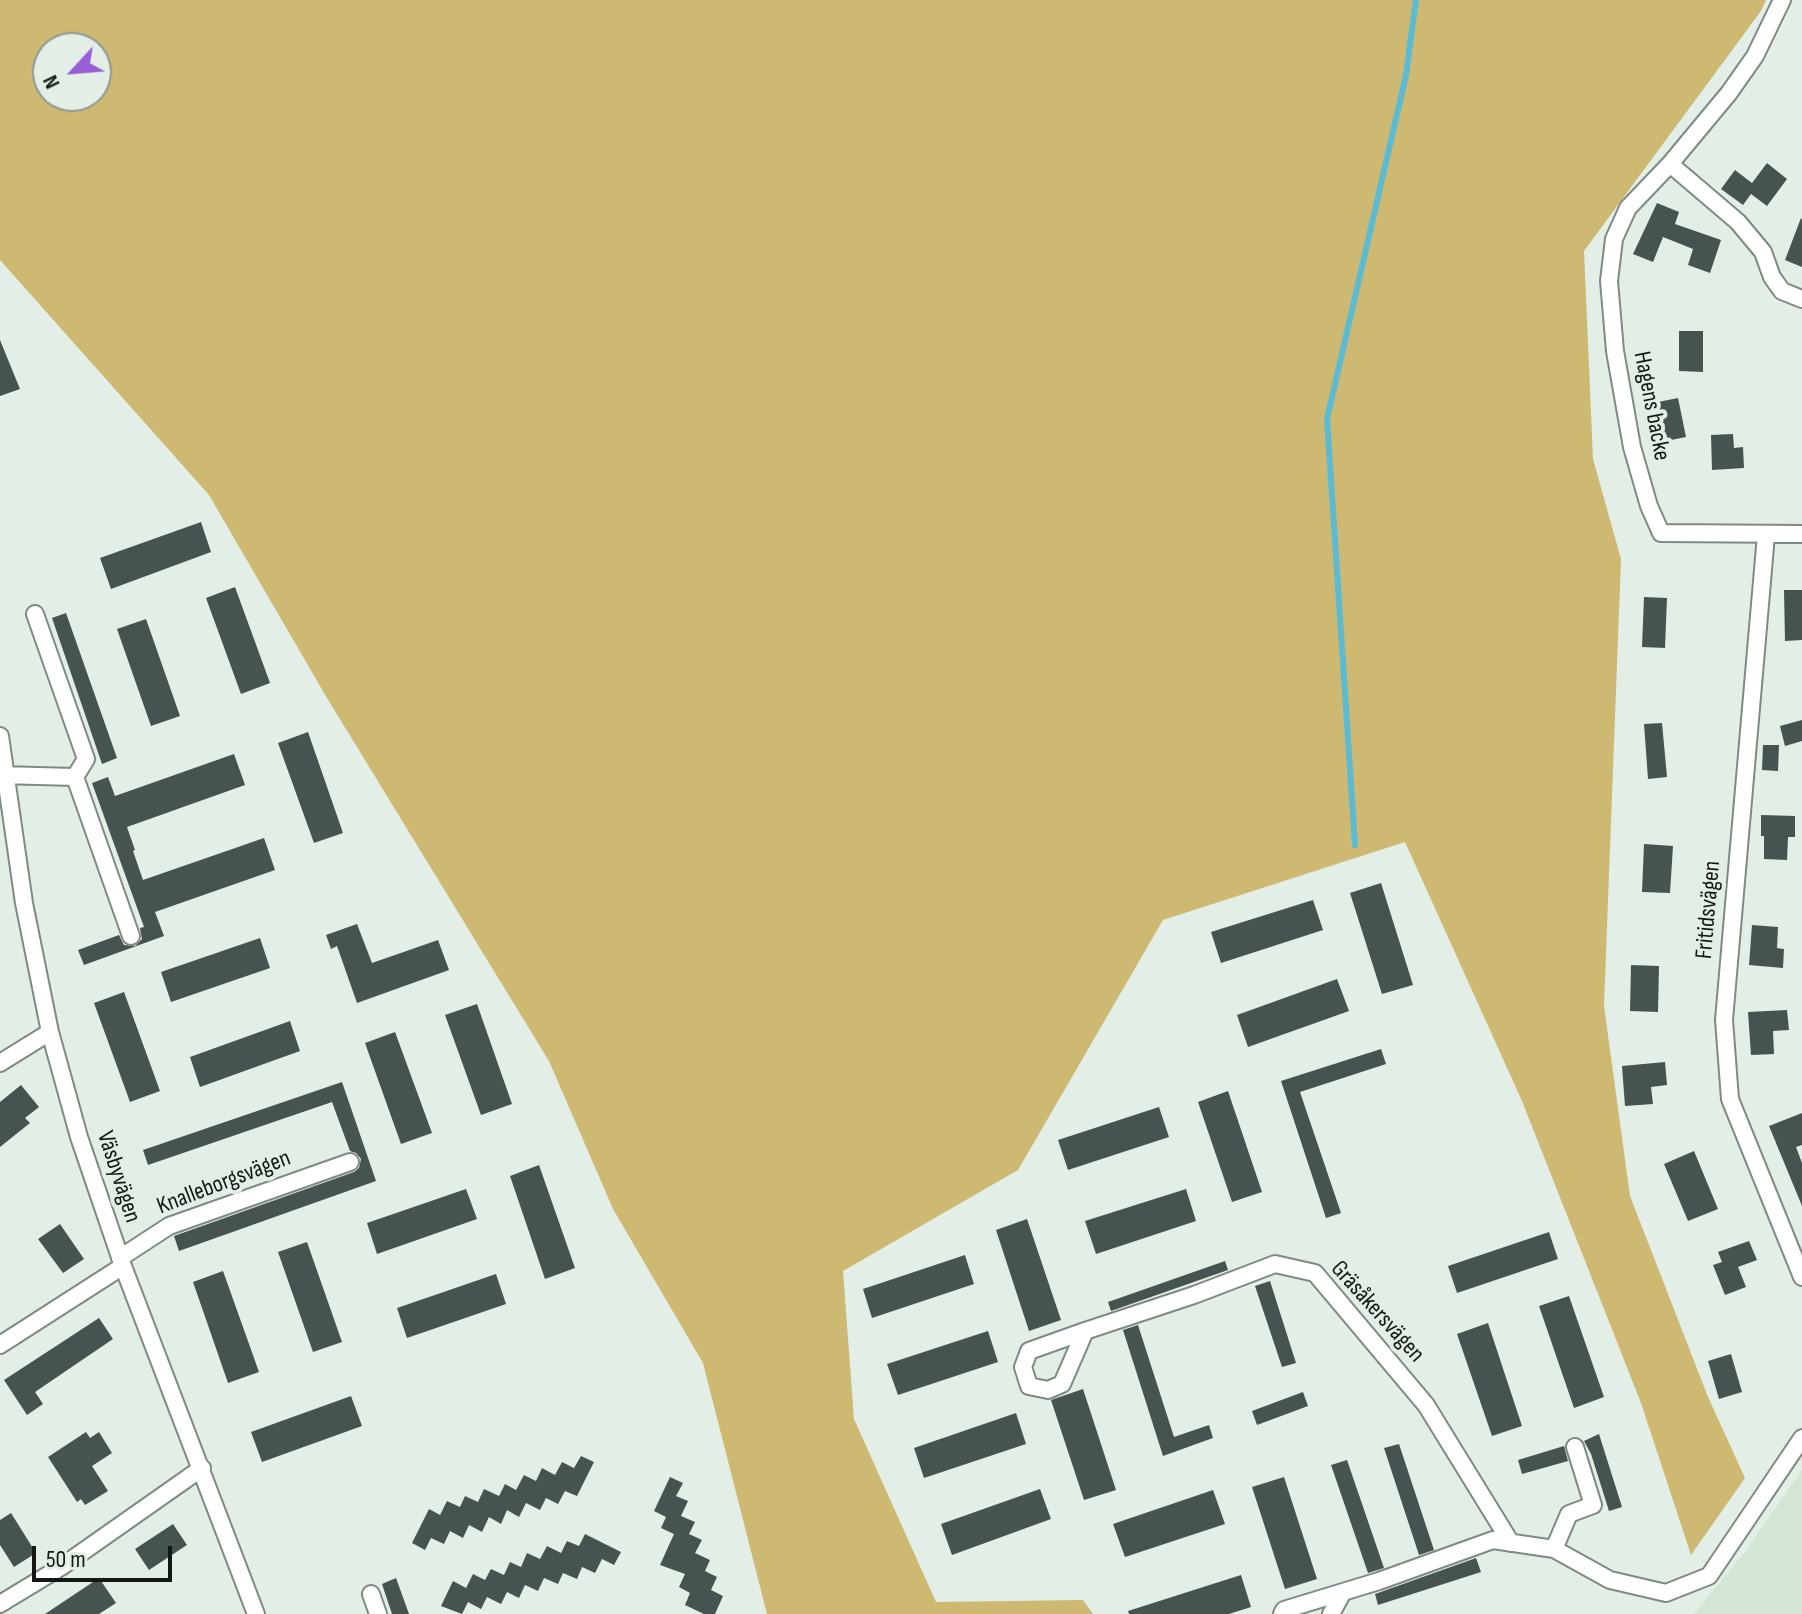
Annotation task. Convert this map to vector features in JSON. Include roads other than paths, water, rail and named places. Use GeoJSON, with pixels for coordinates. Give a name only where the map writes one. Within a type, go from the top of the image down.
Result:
{"type":"FeatureCollection","features":[{"type":"Feature","properties":{"kind":"street","name":"Hagens backe"},"geometry":{"type":"LineString","coordinates":[[1782,0],[1755,56],[1670,164],[1628,208],[1614,239],[1609,281],[1615,351],[1636,462],[1661,533],[1802,534]]}},
{"type":"Feature","properties":{"kind":"street"},"geometry":{"type":"LineString","coordinates":[[1670,164],[1738,222],[1763,252],[1772,277],[1782,291],[1802,299]]}},
{"type":"Feature","properties":{"kind":"street","name":"Fritidsvägen"},"geometry":{"type":"LineString","coordinates":[[1766,535],[1724,1020],[1730,1099],[1802,1277]]}},
{"type":"Feature","properties":{"kind":"street"},"geometry":{"type":"LineString","coordinates":[[35,614],[86,759],[75,777]]}},
{"type":"Feature","properties":{"kind":"street","name":"Väsbyvägen"},"geometry":{"type":"LineString","coordinates":[[0,736],[3,774],[24,903],[50,1032],[79,1137],[121,1262],[256,1614]]}},
{"type":"Feature","properties":{"kind":"street"},"geometry":{"type":"LineString","coordinates":[[3,774],[75,777]]}},
{"type":"Feature","properties":{"kind":"street"},"geometry":{"type":"LineString","coordinates":[[75,777],[131,936]]}},
{"type":"Feature","properties":{"kind":"street"},"geometry":{"type":"LineString","coordinates":[[0,1063],[50,1032]]}},
{"type":"Feature","properties":{"kind":"street","name":"Knalleborgsvägen"},"geometry":{"type":"LineString","coordinates":[[0,1345],[169,1226],[350,1162]]}},
{"type":"Feature","properties":{"kind":"street","name":"Gräsåkersvägen"},"geometry":{"type":"LineString","coordinates":[[1085,1331],[1275,1264],[1315,1273],[1426,1405],[1511,1543]]}},
{"type":"Feature","properties":{"kind":"street"},"geometry":{"type":"LineString","coordinates":[[1282,1614],[1284,1610],[1493,1540],[1554,1549],[1610,1580],[1666,1593],[1709,1576],[1802,1438]]}},
{"type":"Feature","properties":{"kind":"street"},"geometry":{"type":"LineString","coordinates":[[1554,1549],[1569,1514],[1593,1505],[1575,1447]]}},
{"type":"Feature","properties":{"kind":"street"},"geometry":{"type":"LineString","coordinates":[[0,1604],[61,1567],[202,1468]]}},
{"type":"Feature","properties":{"kind":"street"},"geometry":{"type":"LineString","coordinates":[[1331,1614],[1343,1592]]}},
{"type":"Feature","properties":{"kind":"street"},"geometry":{"type":"LineString","coordinates":[[371,1594],[378,1614]]}},
{"type":"Feature","properties":{"kind":"waterway"},"geometry":{"type":"LineString","coordinates":[[1355,845],[1327,419],[1406,75],[1416,0]]}}]}
